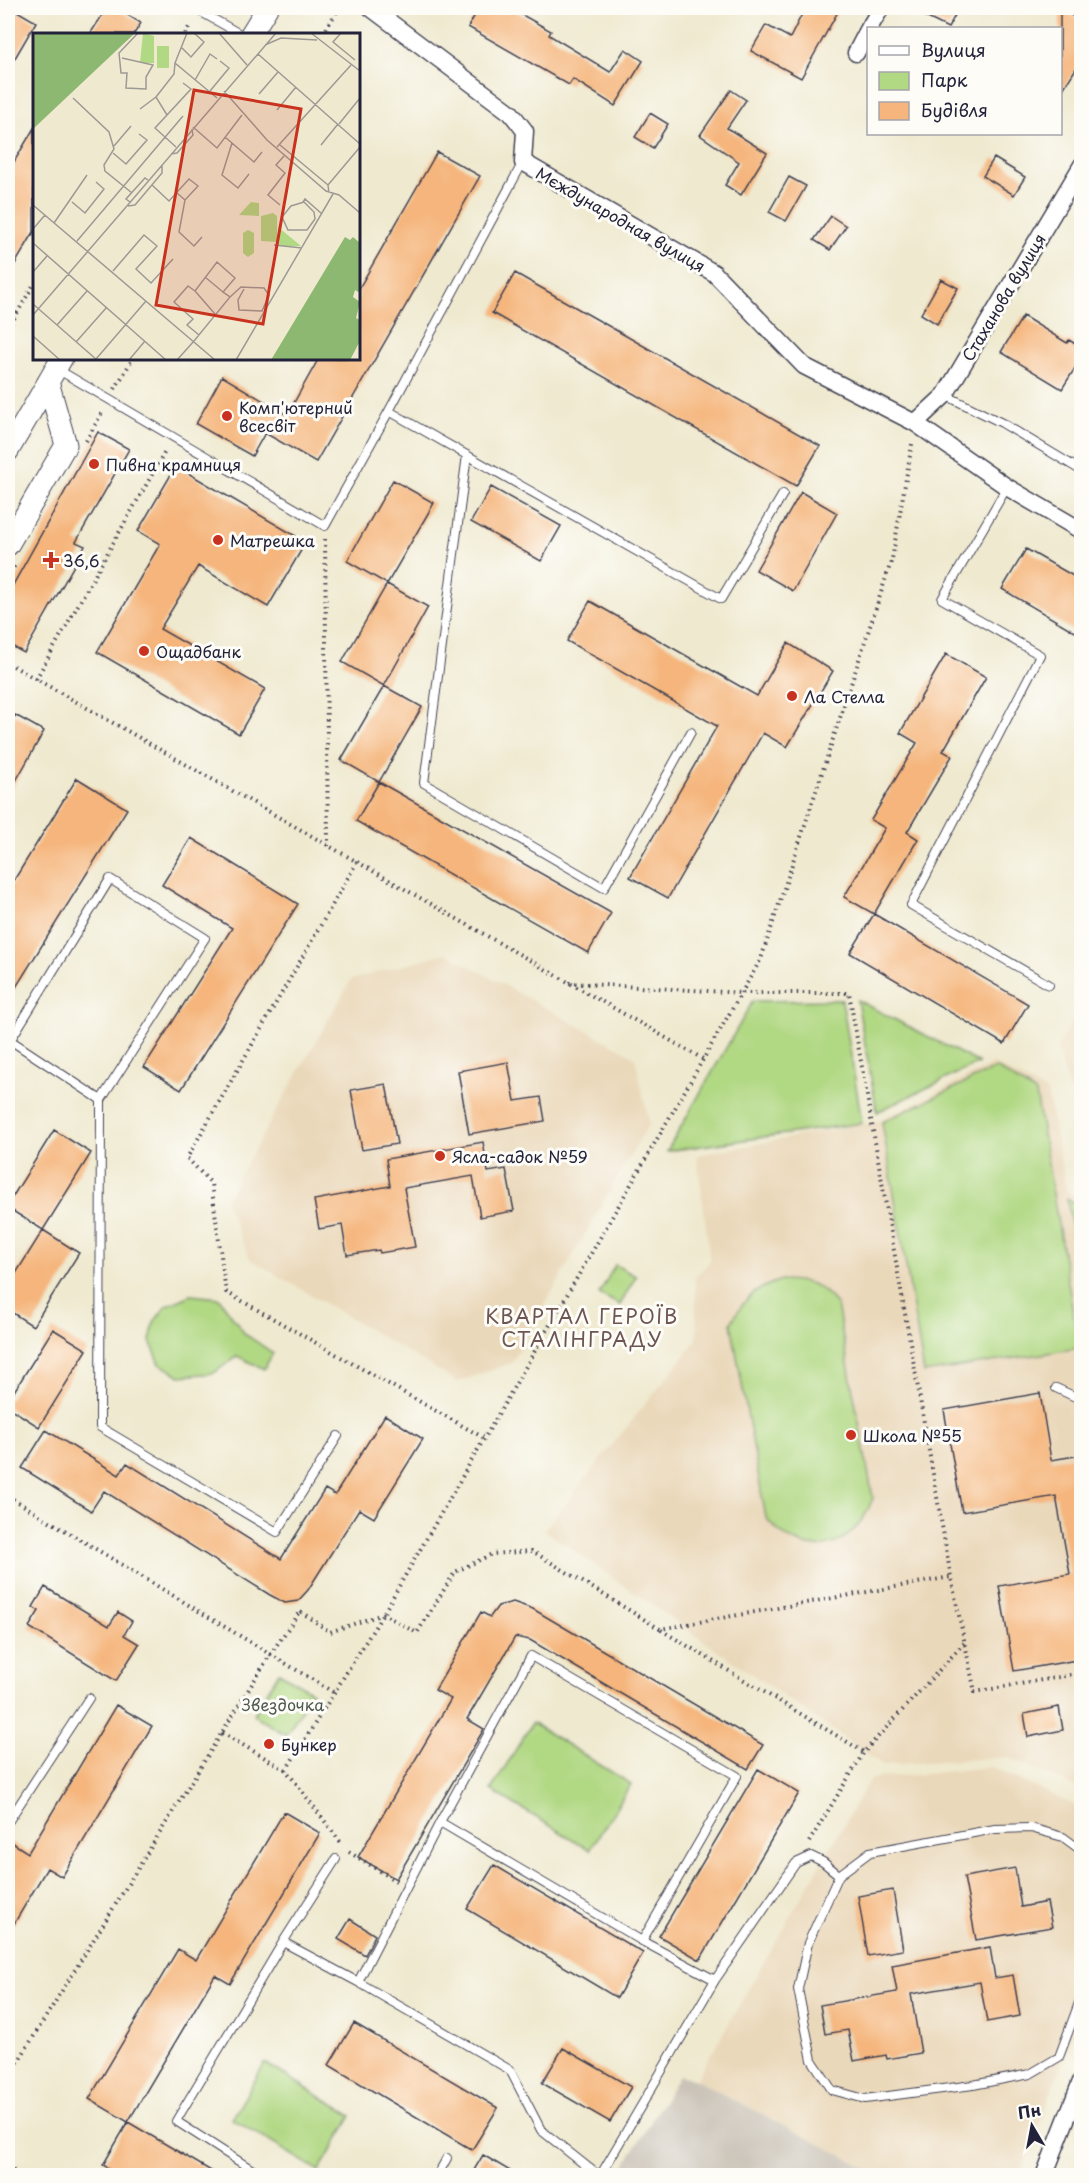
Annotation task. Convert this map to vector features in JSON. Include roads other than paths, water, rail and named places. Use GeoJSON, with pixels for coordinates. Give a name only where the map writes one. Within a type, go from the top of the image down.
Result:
{"type":"FeatureCollection","features":[{"type":"Feature","properties":{"kind":"street"},"geometry":{"type":"LineString","coordinates":[[251,33],[267,8]]}},
{"type":"Feature","properties":{"kind":"street","name":"Мєждународная вулиця"},"geometry":{"type":"LineString","coordinates":[[371,8],[511,113],[525,131],[523,162],[714,273],[804,366],[915,423],[1006,487],[1082,531]]}},
{"type":"Feature","properties":{"kind":"street"},"geometry":{"type":"LineString","coordinates":[[870,27],[881,8]]}},
{"type":"Feature","properties":{"kind":"street"},"geometry":{"type":"LineString","coordinates":[[856,53],[867,33]]}},
{"type":"Feature","properties":{"kind":"street","name":"Стаханова вулиця"},"geometry":{"type":"LineString","coordinates":[[915,423],[945,395],[1082,165]]}},
{"type":"Feature","properties":{"kind":"street"},"geometry":{"type":"LineString","coordinates":[[8,451],[55,370]]}},
{"type":"Feature","properties":{"kind":"street"},"geometry":{"type":"LineString","coordinates":[[8,545],[66,445],[55,370]]}},
{"type":"Feature","properties":{"kind":"street"},"geometry":{"type":"LineString","coordinates":[[1044,2175],[1082,2079]]}},
{"type":"Feature","properties":{"kind":"lane"},"geometry":{"type":"LineString","coordinates":[[194,8],[238,33]]}},
{"type":"Feature","properties":{"kind":"lane"},"geometry":{"type":"LineString","coordinates":[[55,370],[325,526],[523,162]]}},
{"type":"Feature","properties":{"kind":"lane"},"geometry":{"type":"LineString","coordinates":[[945,395],[1002,423],[1082,471]]}},
{"type":"Feature","properties":{"kind":"lane"},"geometry":{"type":"LineString","coordinates":[[389,411],[721,599],[783,494]]}},
{"type":"Feature","properties":{"kind":"lane"},"geometry":{"type":"LineString","coordinates":[[467,455],[424,783],[604,888],[691,732]]}},
{"type":"Feature","properties":{"kind":"lane"},"geometry":{"type":"LineString","coordinates":[[1006,487],[942,599],[1040,655],[911,905],[1049,985]]}},
{"type":"Feature","properties":{"kind":"lane"},"geometry":{"type":"LineString","coordinates":[[101,1100],[9,1042],[110,879],[205,938],[101,1100],[100,1427],[278,1532],[338,1436]]}},
{"type":"Feature","properties":{"kind":"lane"},"geometry":{"type":"LineString","coordinates":[[1056,1388],[1082,1400]]}},
{"type":"Feature","properties":{"kind":"lane"},"geometry":{"type":"LineString","coordinates":[[358,1982],[440,1822],[531,1656],[737,1776],[642,1941]]}},
{"type":"Feature","properties":{"kind":"lane"},"geometry":{"type":"LineString","coordinates":[[8,1822],[89,1698]]}},
{"type":"Feature","properties":{"kind":"lane"},"geometry":{"type":"LineString","coordinates":[[440,1822],[642,1941],[715,1980]]}},
{"type":"Feature","properties":{"kind":"lane"},"geometry":{"type":"LineString","coordinates":[[1082,1854],[1078,1848],[1063,1837],[1031,1828],[995,1829],[870,1852],[839,1875],[808,1943],[798,1989],[812,2060],[832,2090],[865,2099],[973,2085],[1030,2074],[1059,2057],[1082,1995]]}},
{"type":"Feature","properties":{"kind":"lane"},"geometry":{"type":"LineString","coordinates":[[283,1942],[358,1982],[510,2070],[541,2130],[599,2175],[715,1980],[796,1863],[811,1856],[839,1875]]}},
{"type":"Feature","properties":{"kind":"lane"},"geometry":{"type":"LineString","coordinates":[[262,2175],[176,2121],[283,1942],[336,1859]]}},
{"type":"Feature","properties":{"kind":"lane"},"geometry":{"type":"LineString","coordinates":[[437,2175],[447,2158]]}},
{"type":"Feature","properties":{"kind":"place","name":"Комп'ютерний всесвіт"},"geometry":{"type":"Point","coordinates":[227,416]}},
{"type":"Feature","properties":{"kind":"place","name":"Пивна крамниця"},"geometry":{"type":"Point","coordinates":[94,464]}},
{"type":"Feature","properties":{"kind":"place","name":"Матрешка"},"geometry":{"type":"Point","coordinates":[218,540]}},
{"type":"Feature","properties":{"kind":"place","name":"36,6"},"geometry":{"type":"Point","coordinates":[51,560]}},
{"type":"Feature","properties":{"kind":"place","name":"Ощадбанк"},"geometry":{"type":"Point","coordinates":[144,651]}},
{"type":"Feature","properties":{"kind":"place","name":"Ла Стелла"},"geometry":{"type":"Point","coordinates":[792,696]}},
{"type":"Feature","properties":{"kind":"place","name":"Ясла-садок №59"},"geometry":{"type":"Point","coordinates":[440,1156]}},
{"type":"Feature","properties":{"kind":"place","name":"Школа №55"},"geometry":{"type":"Point","coordinates":[851,1435]}},
{"type":"Feature","properties":{"kind":"place","name":"Бункер"},"geometry":{"type":"Point","coordinates":[269,1744]}},
{"type":"Feature","properties":{"kind":"district","name":"КВАРТАЛ ГЕРОЇВ СТАЛІНГРАДУ"},"geometry":{"type":"Point","coordinates":[582,1328]}},
{"type":"Feature","properties":{"kind":"park label","name":"Звездочка"},"geometry":{"type":"Point","coordinates":[283,1704]}}]}
